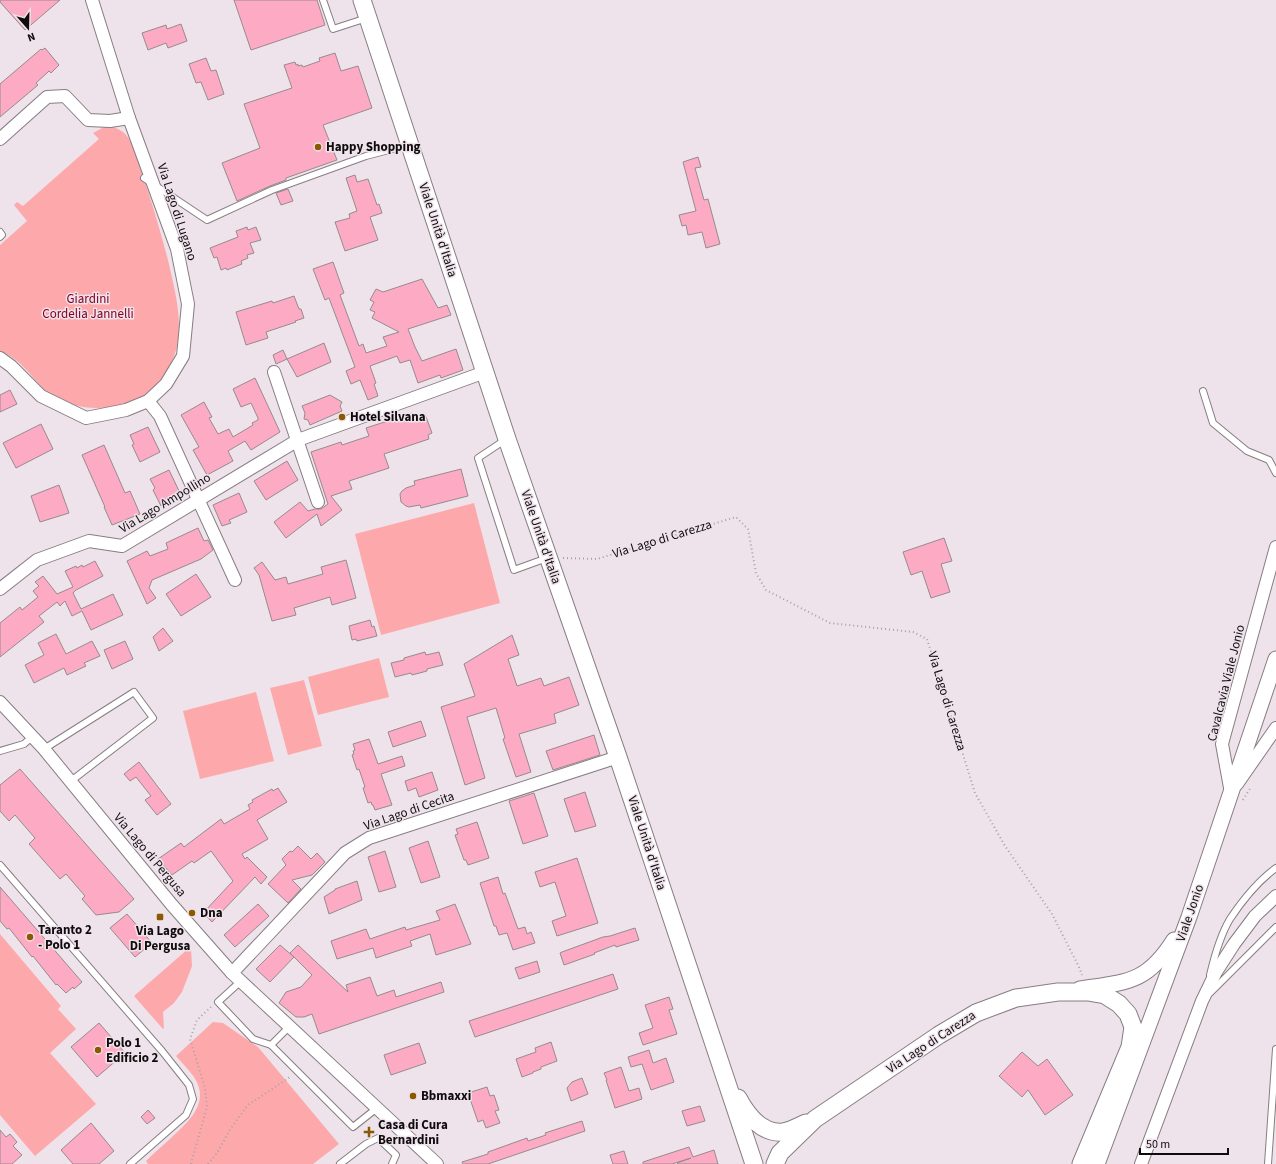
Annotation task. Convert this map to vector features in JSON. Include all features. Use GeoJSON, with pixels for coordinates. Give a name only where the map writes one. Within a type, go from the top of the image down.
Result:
{"type":"FeatureCollection","features":[{"type":"Feature","properties":{"kind":"main road","name":"Viale Unità d'Italia"},"geometry":{"type":"LineString","coordinates":[[362,0],[507,439],[618,756],[724,1073]]}},
{"type":"Feature","properties":{"kind":"main road","name":"Via Lago di Carezza"},"geometry":{"type":"LineString","coordinates":[[775,1164],[780,1153],[816,1119],[939,1035],[976,1013],[1016,998],[1058,992],[1088,992],[1105,995],[1119,1004],[1128,1014],[1133,1027],[1130,1047],[1081,1164]]}},
{"type":"Feature","properties":{"kind":"main road","name":"Via Lago di Carezza"},"geometry":{"type":"LineString","coordinates":[[724,1073],[744,1110],[768,1131],[784,1132],[816,1119]]}},
{"type":"Feature","properties":{"kind":"main road"},"geometry":{"type":"LineString","coordinates":[[724,1073],[754,1164]]}},
{"type":"Feature","properties":{"kind":"street","name":"Via Lago di Lugano"},"geometry":{"type":"LineString","coordinates":[[0,358],[11,366],[41,396],[86,418],[126,410],[148,401],[166,384],[183,356],[188,304],[177,249],[149,181],[92,0]]}},
{"type":"Feature","properties":{"kind":"street"},"geometry":{"type":"LineString","coordinates":[[0,139],[47,97],[64,96],[88,120],[110,121],[129,118]]}},
{"type":"Feature","properties":{"kind":"street"},"geometry":{"type":"LineString","coordinates":[[274,372],[318,502]]}},
{"type":"Feature","properties":{"kind":"street","name":"Via Lago Ampollino"},"geometry":{"type":"LineString","coordinates":[[0,589],[36,560],[89,542],[122,546],[298,440],[485,372]]}},
{"type":"Feature","properties":{"kind":"street"},"geometry":{"type":"LineString","coordinates":[[148,401],[160,416],[235,580]]}},
{"type":"Feature","properties":{"kind":"street","name":"Cavalcavia Viale Jonio"},"geometry":{"type":"LineString","coordinates":[[1230,793],[1222,744],[1276,547]]}},
{"type":"Feature","properties":{"kind":"street"},"geometry":{"type":"LineString","coordinates":[[1269,574],[1276,588]]}},
{"type":"Feature","properties":{"kind":"street","name":"Viale Jonio"},"geometry":{"type":"LineString","coordinates":[[1096,1164],[1104,1146],[1188,917],[1276,659]]}},
{"type":"Feature","properties":{"kind":"street","name":"Via Lago di Pergusa"},"geometry":{"type":"LineString","coordinates":[[0,702],[33,736],[172,905],[236,977],[437,1164]]}},
{"type":"Feature","properties":{"kind":"street"},"geometry":{"type":"LineString","coordinates":[[1230,793],[1276,728]]}},
{"type":"Feature","properties":{"kind":"street","name":"Via Lago di Cecita"},"geometry":{"type":"LineString","coordinates":[[236,977],[345,852],[369,838],[618,756]]}},
{"type":"Feature","properties":{"kind":"street"},"geometry":{"type":"LineString","coordinates":[[1141,1164],[1202,1001],[1216,972],[1234,944],[1255,916],[1276,896]]}},
{"type":"Feature","properties":{"kind":"street","name":"Via Lago di Carezza"},"geometry":{"type":"LineString","coordinates":[[1058,992],[1124,982],[1142,976],[1166,953],[1188,917]]}},
{"type":"Feature","properties":{"kind":"lane"},"geometry":{"type":"LineString","coordinates":[[323,0],[333,29],[367,18]]}},
{"type":"Feature","properties":{"kind":"lane"},"geometry":{"type":"LineString","coordinates":[[149,181],[207,220],[272,190],[366,156],[409,144]]}},
{"type":"Feature","properties":{"kind":"lane"},"geometry":{"type":"LineString","coordinates":[[0,232],[2,235],[0,237]]}},
{"type":"Feature","properties":{"kind":"lane"},"geometry":{"type":"LineString","coordinates":[[1203,391],[1213,423],[1247,451],[1269,460],[1276,473]]}},
{"type":"Feature","properties":{"kind":"lane"},"geometry":{"type":"LineString","coordinates":[[507,439],[478,458],[514,570],[548,558]]}},
{"type":"Feature","properties":{"kind":"lane"},"geometry":{"type":"LineString","coordinates":[[1269,460],[1276,457]]}},
{"type":"Feature","properties":{"kind":"lane"},"geometry":{"type":"LineString","coordinates":[[44,749],[134,692],[153,718],[70,782]]}},
{"type":"Feature","properties":{"kind":"lane"},"geometry":{"type":"LineString","coordinates":[[0,751],[24,744],[33,736]]}},
{"type":"Feature","properties":{"kind":"lane"},"geometry":{"type":"LineString","coordinates":[[0,865],[162,1051],[189,1085],[193,1099],[186,1115],[130,1164]]}},
{"type":"Feature","properties":{"kind":"lane"},"geometry":{"type":"LineString","coordinates":[[1202,1001],[1214,958],[1230,920],[1247,896],[1270,872],[1276,868]]}},
{"type":"Feature","properties":{"kind":"lane"},"geometry":{"type":"LineString","coordinates":[[1202,1001],[1276,926]]}},
{"type":"Feature","properties":{"kind":"lane"},"geometry":{"type":"LineString","coordinates":[[236,977],[218,1002],[253,1039],[271,1045],[353,1127],[377,1108]]}},
{"type":"Feature","properties":{"kind":"lane"},"geometry":{"type":"LineString","coordinates":[[271,1045],[290,1026]]}},
{"type":"Feature","properties":{"kind":"lane"},"geometry":{"type":"LineString","coordinates":[[1268,1164],[1276,1049]]}},
{"type":"Feature","properties":{"kind":"lane"},"geometry":{"type":"LineString","coordinates":[[340,1164],[366,1144],[378,1138],[396,1154],[392,1164]]}},
{"type":"Feature","properties":{"kind":"path","name":"Via Lago di Carezza"},"geometry":{"type":"LineString","coordinates":[[548,558],[597,559],[736,517],[748,529],[756,573],[766,590],[830,623],[914,632],[927,639],[975,793],[1005,846],[1052,914],[1079,967],[1086,988]]}},
{"type":"Feature","properties":{"kind":"path"},"geometry":{"type":"LineString","coordinates":[[191,1164],[206,1107],[205,1088],[190,1039],[197,1020],[218,1002]]}},
{"type":"Feature","properties":{"kind":"path"},"geometry":{"type":"LineString","coordinates":[[208,1164],[217,1153],[231,1128],[248,1105],[298,1072]]}},
{"type":"Feature","properties":{"kind":"green space","name":"Giardini Cordelia Jannelli"},"geometry":{"type":"Polygon","coordinates":[[[110,126],[121,131],[129,139],[135,151],[153,205],[173,281],[177,303],[179,335],[175,354],[168,369],[158,383],[146,395],[129,403],[118,406],[92,408],[67,403],[56,399],[47,392],[20,363],[14,358],[0,351],[0,245],[27,221],[14,205],[17,202],[23,206],[99,139],[93,133],[104,127],[110,126]]]}},
{"type":"Feature","properties":{"kind":"green space"},"geometry":{"type":"Polygon","coordinates":[[[474,503],[500,603],[381,635],[355,534],[474,503]]]}},
{"type":"Feature","properties":{"kind":"green space"},"geometry":{"type":"Polygon","coordinates":[[[379,658],[389,697],[318,715],[308,677],[379,658]]]}},
{"type":"Feature","properties":{"kind":"green space"},"geometry":{"type":"Polygon","coordinates":[[[304,680],[322,746],[288,755],[270,688],[304,680]]]}},
{"type":"Feature","properties":{"kind":"green space"},"geometry":{"type":"Polygon","coordinates":[[[256,692],[274,761],[200,779],[183,711],[256,692]]]}},
{"type":"Feature","properties":{"kind":"green space"},"geometry":{"type":"Polygon","coordinates":[[[0,934],[61,1006],[58,1009],[76,1029],[50,1053],[96,1104],[35,1156],[0,1115],[0,934]]]}},
{"type":"Feature","properties":{"kind":"green space"},"geometry":{"type":"Polygon","coordinates":[[[189,948],[191,949],[192,966],[182,992],[174,1003],[163,1012],[163,1029],[134,996],[189,948]]]}},
{"type":"Feature","properties":{"kind":"green space"},"geometry":{"type":"Polygon","coordinates":[[[213,1022],[223,1023],[258,1047],[339,1144],[313,1164],[148,1164],[146,1161],[190,1119],[199,1104],[199,1086],[188,1069],[176,1056],[213,1022]]]}},
{"type":"Feature","properties":{"kind":"building"},"geometry":{"type":"Polygon","coordinates":[[[0,0],[60,0],[25,30],[0,2],[0,0]]]}},
{"type":"Feature","properties":{"kind":"building"},"geometry":{"type":"Polygon","coordinates":[[[234,0],[317,0],[325,25],[251,50],[234,0]]]}},
{"type":"Feature","properties":{"kind":"building"},"geometry":{"type":"Polygon","coordinates":[[[181,24],[187,41],[168,48],[166,43],[148,50],[142,33],[166,25],[167,29],[181,24]]]}},
{"type":"Feature","properties":{"kind":"building"},"geometry":{"type":"Polygon","coordinates":[[[45,48],[59,65],[51,73],[49,71],[36,83],[38,85],[0,117],[0,84],[41,49],[42,50],[45,48]]]}},
{"type":"Feature","properties":{"kind":"building"},"geometry":{"type":"Polygon","coordinates":[[[335,53],[341,71],[358,66],[372,108],[323,125],[337,160],[286,178],[286,180],[237,201],[222,163],[260,148],[244,104],[292,88],[284,65],[295,62],[296,65],[302,65],[303,67],[320,61],[319,58],[335,53]]]}},
{"type":"Feature","properties":{"kind":"building"},"geometry":{"type":"Polygon","coordinates":[[[206,58],[211,71],[216,70],[224,94],[208,100],[201,82],[196,83],[189,64],[206,58]]]}},
{"type":"Feature","properties":{"kind":"building"},"geometry":{"type":"Polygon","coordinates":[[[698,157],[701,167],[695,168],[704,200],[708,199],[720,244],[706,248],[702,232],[688,235],[686,225],[682,226],[679,215],[696,211],[683,162],[698,157]]]}},
{"type":"Feature","properties":{"kind":"building"},"geometry":{"type":"Polygon","coordinates":[[[355,175],[357,182],[368,179],[377,205],[379,204],[382,213],[370,217],[378,240],[345,251],[335,222],[350,218],[349,214],[357,211],[346,178],[355,175]]]}},
{"type":"Feature","properties":{"kind":"building"},"geometry":{"type":"Polygon","coordinates":[[[288,189],[293,201],[281,205],[276,193],[288,189]]]}},
{"type":"Feature","properties":{"kind":"building"},"geometry":{"type":"Polygon","coordinates":[[[247,227],[248,230],[256,227],[261,240],[250,243],[254,253],[247,255],[248,258],[241,261],[242,264],[227,270],[226,268],[221,270],[217,257],[214,258],[210,248],[238,237],[236,231],[247,227]]]}},
{"type":"Feature","properties":{"kind":"building"},"geometry":{"type":"Polygon","coordinates":[[[333,262],[344,293],[340,295],[359,346],[363,344],[366,353],[387,346],[383,337],[399,332],[372,318],[375,312],[370,310],[374,302],[370,300],[376,289],[383,292],[422,279],[438,308],[447,305],[451,315],[408,329],[415,347],[422,361],[456,349],[463,370],[441,378],[440,375],[418,383],[410,360],[400,363],[397,356],[370,366],[376,383],[374,384],[378,396],[368,400],[360,380],[351,384],[346,371],[355,367],[329,298],[325,300],[313,269],[333,262]]]}},
{"type":"Feature","properties":{"kind":"building"},"geometry":{"type":"Polygon","coordinates":[[[294,296],[304,318],[266,332],[268,338],[246,345],[236,312],[294,296]]]}},
{"type":"Feature","properties":{"kind":"building"},"geometry":{"type":"Polygon","coordinates":[[[324,343],[331,362],[297,377],[287,359],[324,343]]]}},
{"type":"Feature","properties":{"kind":"building"},"geometry":{"type":"Polygon","coordinates":[[[283,350],[287,359],[276,364],[273,355],[283,350]]]}},
{"type":"Feature","properties":{"kind":"building"},"geometry":{"type":"Polygon","coordinates":[[[255,378],[280,432],[251,450],[245,441],[228,451],[233,461],[207,475],[193,450],[199,447],[181,415],[204,402],[212,417],[209,418],[218,434],[229,429],[233,437],[253,425],[252,423],[258,420],[251,403],[241,407],[233,389],[255,378]]]}},
{"type":"Feature","properties":{"kind":"building"},"geometry":{"type":"Polygon","coordinates":[[[10,390],[17,404],[0,412],[0,395],[10,390]]]}},
{"type":"Feature","properties":{"kind":"building"},"geometry":{"type":"Polygon","coordinates":[[[330,395],[342,402],[340,406],[342,411],[310,425],[308,420],[304,419],[305,413],[302,406],[330,395]]]}},
{"type":"Feature","properties":{"kind":"building"},"geometry":{"type":"Polygon","coordinates":[[[412,413],[413,418],[425,414],[432,433],[428,435],[429,439],[384,454],[389,468],[349,481],[352,489],[331,496],[342,510],[321,526],[317,514],[286,538],[274,522],[300,502],[308,511],[321,509],[328,504],[311,452],[341,442],[342,445],[369,436],[366,428],[412,413]]]}},
{"type":"Feature","properties":{"kind":"building"},"geometry":{"type":"Polygon","coordinates":[[[41,424],[53,449],[16,468],[3,443],[41,424]]]}},
{"type":"Feature","properties":{"kind":"building"},"geometry":{"type":"Polygon","coordinates":[[[148,427],[160,452],[140,462],[132,445],[134,444],[130,435],[148,427]]]}},
{"type":"Feature","properties":{"kind":"building"},"geometry":{"type":"Polygon","coordinates":[[[104,445],[125,493],[130,491],[140,514],[112,525],[82,455],[104,445]]]}},
{"type":"Feature","properties":{"kind":"building"},"geometry":{"type":"Polygon","coordinates":[[[287,461],[298,480],[266,500],[254,481],[287,461]]]}},
{"type":"Feature","properties":{"kind":"building"},"geometry":{"type":"Polygon","coordinates":[[[461,469],[468,496],[421,508],[420,505],[409,507],[401,502],[400,494],[406,488],[415,485],[414,481],[461,469]]]}},
{"type":"Feature","properties":{"kind":"building"},"geometry":{"type":"Polygon","coordinates":[[[169,470],[181,495],[161,506],[153,490],[155,488],[150,479],[169,470]]]}},
{"type":"Feature","properties":{"kind":"building"},"geometry":{"type":"Polygon","coordinates":[[[59,485],[69,513],[40,522],[31,496],[59,485]]]}},
{"type":"Feature","properties":{"kind":"building"},"geometry":{"type":"Polygon","coordinates":[[[239,493],[247,512],[229,520],[231,523],[222,526],[213,505],[239,493]]]}},
{"type":"Feature","properties":{"kind":"building"},"geometry":{"type":"Polygon","coordinates":[[[198,528],[204,541],[208,540],[213,550],[201,559],[152,580],[149,588],[156,598],[147,604],[127,561],[147,551],[150,556],[168,549],[166,543],[198,528]]]}},
{"type":"Feature","properties":{"kind":"building"},"geometry":{"type":"Polygon","coordinates":[[[944,538],[952,561],[941,564],[950,592],[931,598],[922,571],[911,575],[903,552],[944,538]]]}},
{"type":"Feature","properties":{"kind":"building"},"geometry":{"type":"Polygon","coordinates":[[[346,560],[356,598],[332,605],[330,597],[294,608],[296,615],[272,621],[259,575],[254,568],[262,562],[275,580],[286,577],[288,584],[323,574],[321,567],[346,560]]]}},
{"type":"Feature","properties":{"kind":"building"},"geometry":{"type":"Polygon","coordinates":[[[95,561],[103,576],[73,593],[81,609],[113,594],[123,615],[91,630],[82,611],[72,616],[65,601],[60,606],[57,602],[39,616],[44,622],[0,657],[0,623],[20,607],[22,610],[38,597],[33,591],[39,586],[35,582],[43,576],[57,594],[73,587],[65,571],[76,566],[77,568],[82,565],[83,567],[95,561]]]}},
{"type":"Feature","properties":{"kind":"building"},"geometry":{"type":"Polygon","coordinates":[[[196,574],[211,597],[181,616],[166,594],[196,574]]]}},
{"type":"Feature","properties":{"kind":"building"},"geometry":{"type":"Polygon","coordinates":[[[370,620],[372,627],[374,626],[377,636],[357,641],[356,639],[352,640],[349,626],[370,620]]]}},
{"type":"Feature","properties":{"kind":"building"},"geometry":{"type":"Polygon","coordinates":[[[163,628],[173,641],[159,651],[153,637],[163,628]]]}},
{"type":"Feature","properties":{"kind":"building"},"geometry":{"type":"Polygon","coordinates":[[[56,634],[66,654],[92,641],[100,656],[84,663],[86,666],[67,675],[64,668],[34,683],[25,665],[44,655],[38,643],[56,634]]]}},
{"type":"Feature","properties":{"kind":"building"},"geometry":{"type":"Polygon","coordinates":[[[512,635],[519,655],[508,659],[517,686],[541,678],[544,686],[569,677],[579,705],[554,714],[556,723],[519,734],[531,772],[516,777],[503,739],[505,738],[496,708],[467,717],[485,778],[465,785],[441,707],[475,696],[464,664],[512,635]]]}},
{"type":"Feature","properties":{"kind":"building"},"geometry":{"type":"Polygon","coordinates":[[[125,641],[133,659],[112,669],[104,650],[125,641]]]}},
{"type":"Feature","properties":{"kind":"building"},"geometry":{"type":"Polygon","coordinates":[[[425,652],[426,655],[439,652],[443,665],[412,675],[411,673],[395,677],[391,663],[425,652]]]}},
{"type":"Feature","properties":{"kind":"building"},"geometry":{"type":"Polygon","coordinates":[[[421,721],[426,736],[393,747],[388,732],[421,721]]]}},
{"type":"Feature","properties":{"kind":"building"},"geometry":{"type":"Polygon","coordinates":[[[594,735],[600,755],[553,770],[546,751],[594,735]]]}},
{"type":"Feature","properties":{"kind":"building"},"geometry":{"type":"Polygon","coordinates":[[[369,739],[378,764],[402,756],[405,766],[381,774],[392,805],[375,810],[371,802],[368,803],[359,769],[357,770],[352,755],[354,754],[353,751],[355,750],[353,744],[369,739]]]}},
{"type":"Feature","properties":{"kind":"building"},"geometry":{"type":"Polygon","coordinates":[[[139,762],[171,804],[157,815],[145,800],[151,796],[136,777],[130,781],[124,774],[139,762]]]}},
{"type":"Feature","properties":{"kind":"building"},"geometry":{"type":"Polygon","coordinates":[[[20,769],[134,899],[119,912],[96,915],[82,899],[85,896],[66,874],[60,879],[29,844],[35,838],[15,815],[9,821],[0,811],[0,785],[20,769]]]}},
{"type":"Feature","properties":{"kind":"building"},"geometry":{"type":"Polygon","coordinates":[[[432,772],[438,790],[419,797],[416,788],[408,791],[405,781],[432,772]]]}},
{"type":"Feature","properties":{"kind":"building"},"geometry":{"type":"Polygon","coordinates":[[[278,788],[287,802],[257,820],[268,839],[242,854],[245,859],[247,857],[267,877],[261,884],[255,877],[212,922],[203,913],[233,881],[211,851],[194,863],[192,861],[172,875],[158,859],[181,843],[184,847],[221,819],[224,824],[250,809],[248,805],[253,802],[252,800],[272,789],[273,791],[278,788]]]}},
{"type":"Feature","properties":{"kind":"building"},"geometry":{"type":"Polygon","coordinates":[[[585,792],[596,826],[575,832],[564,799],[585,792]]]}},
{"type":"Feature","properties":{"kind":"building"},"geometry":{"type":"Polygon","coordinates":[[[534,793],[548,836],[523,844],[509,801],[534,793]]]}},
{"type":"Feature","properties":{"kind":"building"},"geometry":{"type":"Polygon","coordinates":[[[477,822],[489,858],[468,865],[466,860],[464,860],[455,835],[458,834],[456,829],[477,822]]]}},
{"type":"Feature","properties":{"kind":"building"},"geometry":{"type":"Polygon","coordinates":[[[428,841],[440,877],[421,883],[409,848],[428,841]]]}},
{"type":"Feature","properties":{"kind":"building"},"geometry":{"type":"Polygon","coordinates":[[[298,846],[311,859],[317,853],[325,862],[312,875],[292,880],[301,889],[288,903],[268,884],[286,865],[282,859],[298,846]]]}},
{"type":"Feature","properties":{"kind":"building"},"geometry":{"type":"Polygon","coordinates":[[[385,851],[396,887],[379,892],[368,857],[385,851]]]}},
{"type":"Feature","properties":{"kind":"building"},"geometry":{"type":"Polygon","coordinates":[[[577,858],[598,923],[557,936],[552,921],[566,916],[555,882],[540,887],[535,872],[577,858]]]}},
{"type":"Feature","properties":{"kind":"building"},"geometry":{"type":"Polygon","coordinates":[[[498,877],[503,894],[505,893],[518,929],[525,927],[527,934],[531,932],[535,943],[513,950],[507,933],[499,935],[496,926],[494,926],[480,883],[498,877]]]}},
{"type":"Feature","properties":{"kind":"building"},"geometry":{"type":"Polygon","coordinates":[[[357,881],[362,900],[329,914],[324,897],[335,889],[357,881]]]}},
{"type":"Feature","properties":{"kind":"building","name":"Taranto 2 - Polo 1"},"geometry":{"type":"Polygon","coordinates":[[[0,887],[82,982],[74,989],[73,987],[66,993],[57,984],[56,985],[9,928],[7,929],[0,921],[0,887]]]}},
{"type":"Feature","properties":{"kind":"building"},"geometry":{"type":"Polygon","coordinates":[[[258,904],[269,916],[235,947],[224,935],[258,904]]]}},
{"type":"Feature","properties":{"kind":"building"},"geometry":{"type":"Polygon","coordinates":[[[455,904],[471,944],[436,955],[430,934],[410,941],[412,946],[376,958],[373,948],[337,959],[331,941],[366,929],[370,939],[405,927],[406,930],[440,920],[436,911],[455,904]]]}},
{"type":"Feature","properties":{"kind":"building"},"geometry":{"type":"Polygon","coordinates":[[[127,914],[152,943],[135,957],[110,928],[127,914]]]}},
{"type":"Feature","properties":{"kind":"building"},"geometry":{"type":"Polygon","coordinates":[[[635,928],[639,940],[616,947],[615,945],[564,965],[560,953],[603,937],[635,928]]]}},
{"type":"Feature","properties":{"kind":"building"},"geometry":{"type":"Polygon","coordinates":[[[280,945],[294,957],[270,982],[256,969],[280,945]]]}},
{"type":"Feature","properties":{"kind":"building"},"geometry":{"type":"Polygon","coordinates":[[[298,945],[348,992],[346,985],[370,977],[377,996],[394,990],[396,997],[441,982],[444,992],[319,1034],[312,1014],[304,1017],[296,1017],[279,1003],[286,992],[301,987],[312,975],[290,953],[298,945]]]}},
{"type":"Feature","properties":{"kind":"building"},"geometry":{"type":"Polygon","coordinates":[[[537,961],[540,972],[519,979],[515,968],[537,961]]]}},
{"type":"Feature","properties":{"kind":"building"},"geometry":{"type":"Polygon","coordinates":[[[613,974],[618,989],[475,1037],[469,1021],[613,974]]]}},
{"type":"Feature","properties":{"kind":"building"},"geometry":{"type":"Polygon","coordinates":[[[669,997],[673,1009],[669,1010],[677,1034],[643,1045],[639,1033],[653,1028],[645,1005],[669,997]]]}},
{"type":"Feature","properties":{"kind":"building","name":"Polo 1 Edificio 2"},"geometry":{"type":"Polygon","coordinates":[[[99,1023],[125,1053],[97,1077],[71,1047],[99,1023]]]}},
{"type":"Feature","properties":{"kind":"building"},"geometry":{"type":"Polygon","coordinates":[[[551,1042],[557,1061],[522,1077],[516,1059],[536,1052],[535,1048],[551,1042]]]}},
{"type":"Feature","properties":{"kind":"building"},"geometry":{"type":"Polygon","coordinates":[[[419,1043],[426,1063],[391,1075],[384,1055],[419,1043]]]}},
{"type":"Feature","properties":{"kind":"building"},"geometry":{"type":"Polygon","coordinates":[[[649,1050],[653,1063],[666,1058],[674,1082],[651,1090],[642,1064],[631,1067],[628,1057],[649,1050]]]}},
{"type":"Feature","properties":{"kind":"building"},"geometry":{"type":"Polygon","coordinates":[[[1022,1052],[1038,1066],[1047,1059],[1073,1095],[1045,1115],[1028,1090],[1022,1097],[999,1076],[1022,1052]]]}},
{"type":"Feature","properties":{"kind":"building"},"geometry":{"type":"Polygon","coordinates":[[[621,1067],[629,1091],[639,1088],[642,1099],[615,1108],[604,1073],[621,1067]]]}},
{"type":"Feature","properties":{"kind":"building"},"geometry":{"type":"Polygon","coordinates":[[[582,1078],[588,1094],[571,1101],[567,1088],[572,1082],[582,1078]]]}},
{"type":"Feature","properties":{"kind":"building"},"geometry":{"type":"Polygon","coordinates":[[[487,1087],[490,1096],[494,1095],[499,1110],[495,1111],[500,1123],[486,1128],[483,1120],[478,1122],[468,1093],[487,1087]]]}},
{"type":"Feature","properties":{"kind":"building"},"geometry":{"type":"Polygon","coordinates":[[[700,1106],[705,1121],[687,1126],[682,1111],[700,1106]]]}},
{"type":"Feature","properties":{"kind":"building"},"geometry":{"type":"Polygon","coordinates":[[[148,1110],[155,1118],[147,1124],[141,1117],[148,1110]]]}},
{"type":"Feature","properties":{"kind":"building"},"geometry":{"type":"Polygon","coordinates":[[[582,1121],[585,1131],[488,1164],[463,1164],[462,1162],[488,1154],[488,1152],[527,1138],[528,1141],[546,1135],[545,1133],[582,1121]]]}},
{"type":"Feature","properties":{"kind":"building"},"geometry":{"type":"Polygon","coordinates":[[[91,1123],[114,1151],[99,1164],[73,1164],[61,1150],[91,1123]]]}},
{"type":"Feature","properties":{"kind":"building"},"geometry":{"type":"Polygon","coordinates":[[[0,1130],[6,1137],[10,1134],[17,1142],[13,1146],[22,1155],[12,1164],[0,1164],[0,1130]]]}},
{"type":"Feature","properties":{"kind":"building"},"geometry":{"type":"Polygon","coordinates":[[[689,1147],[693,1157],[714,1150],[718,1164],[677,1163],[691,1158],[672,1164],[643,1164],[643,1162],[689,1147]]]}},
{"type":"Feature","properties":{"kind":"building"},"geometry":{"type":"Polygon","coordinates":[[[624,1151],[628,1164],[613,1164],[610,1155],[624,1151]]]}},
{"type":"Feature","properties":{"kind":"place","name":"Happy Shopping"},"geometry":{"type":"Point","coordinates":[318,147]}},
{"type":"Feature","properties":{"kind":"place","name":"Hotel Silvana"},"geometry":{"type":"Point","coordinates":[342,417]}},
{"type":"Feature","properties":{"kind":"place","name":"Dna"},"geometry":{"type":"Point","coordinates":[192,913]}},
{"type":"Feature","properties":{"kind":"place","name":"Via Lago Di Pergusa"},"geometry":{"type":"Point","coordinates":[160,917]}},
{"type":"Feature","properties":{"kind":"place","name":"Taranto 2 - Polo 1"},"geometry":{"type":"Point","coordinates":[30,937]}},
{"type":"Feature","properties":{"kind":"place","name":"Polo 1 Edificio 2"},"geometry":{"type":"Point","coordinates":[98,1050]}},
{"type":"Feature","properties":{"kind":"place","name":"Bbmaxxi"},"geometry":{"type":"Point","coordinates":[413,1096]}},
{"type":"Feature","properties":{"kind":"place","name":"Casa di Cura Bernardini"},"geometry":{"type":"Point","coordinates":[369,1132]}}]}
